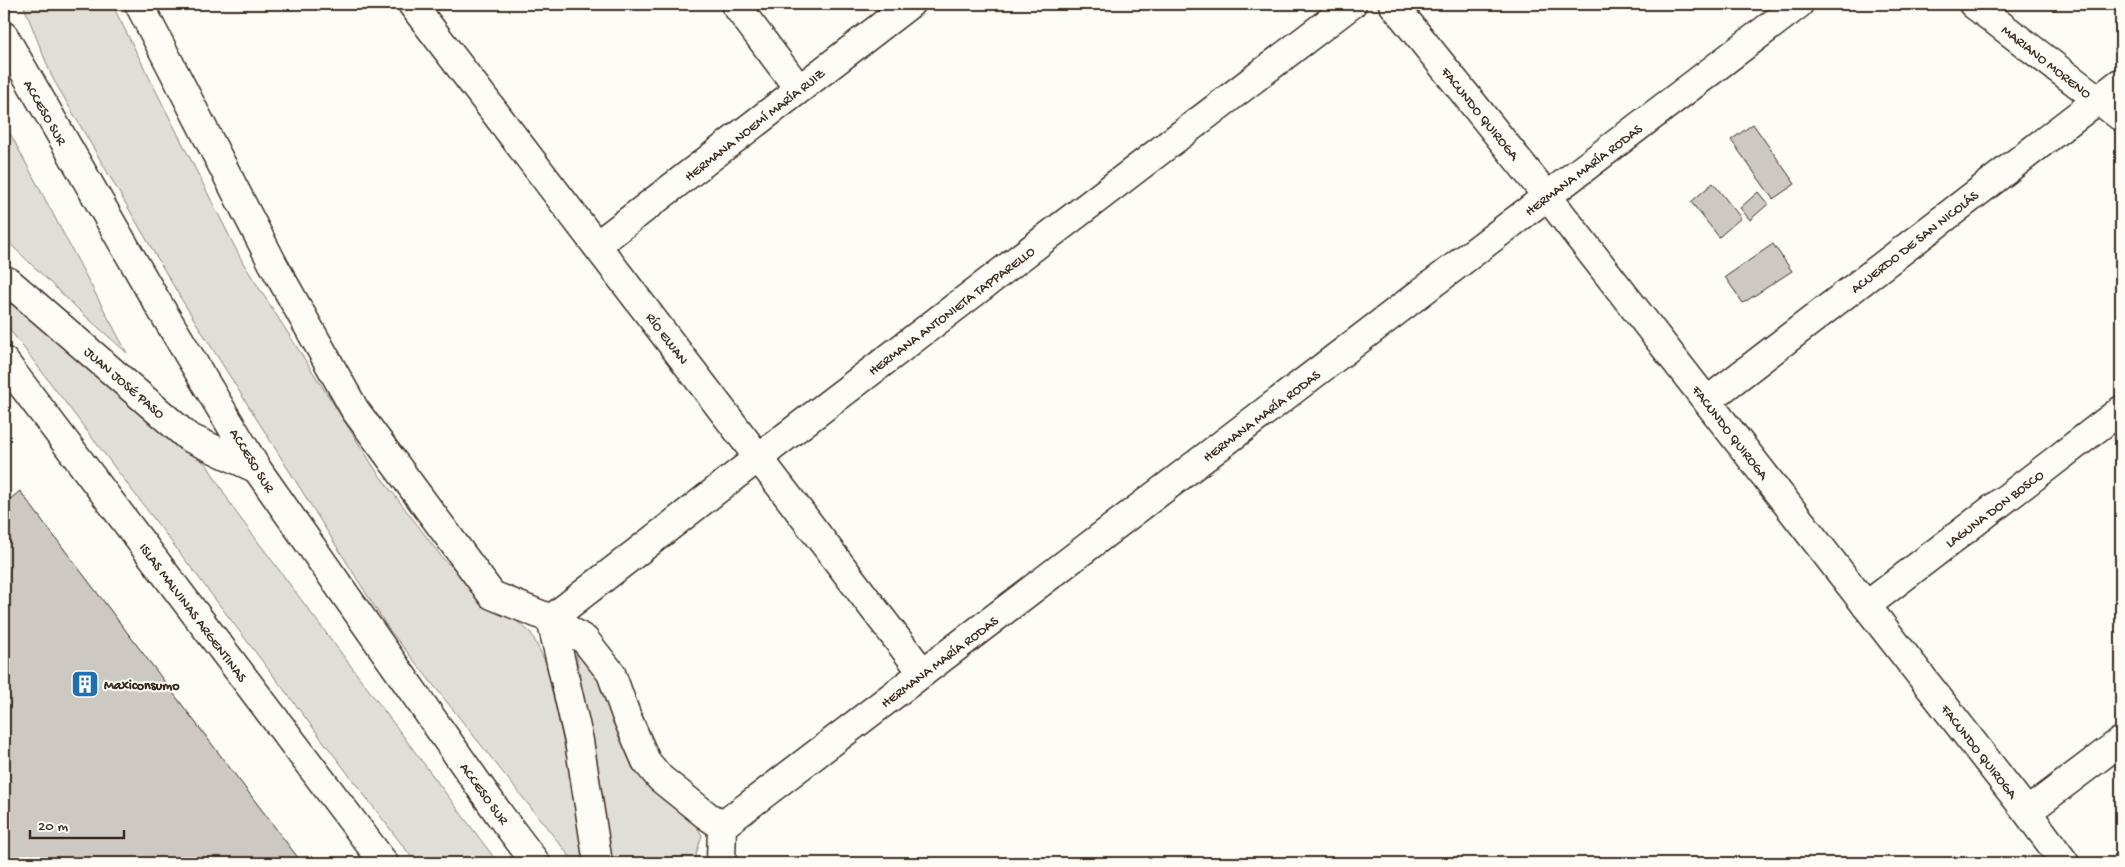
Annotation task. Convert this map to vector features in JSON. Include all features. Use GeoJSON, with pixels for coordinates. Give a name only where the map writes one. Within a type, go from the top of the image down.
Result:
{"type":"FeatureCollection","features":[{"type":"Feature","properties":{"kind":"street"},"geometry":{"type":"LineString","coordinates":[[139,4],[273,264],[356,410],[492,595],[552,619],[585,640],[611,673],[626,715],[646,761],[660,778],[722,826],[720,863]]}},
{"type":"Feature","properties":{"kind":"street","name":"RÍO EWAN"},"geometry":{"type":"LineString","coordinates":[[412,4],[598,244],[923,673]]}},
{"type":"Feature","properties":{"kind":"street"},"geometry":{"type":"LineString","coordinates":[[735,4],[799,89]]}},
{"type":"Feature","properties":{"kind":"street","name":"HERMANA NOEMÍ MARÍA RUIZ"},"geometry":{"type":"LineString","coordinates":[[598,244],[910,4]]}},
{"type":"Feature","properties":{"kind":"street","name":"HERMANA ANTONIETA TAPPARELLO"},"geometry":{"type":"LineString","coordinates":[[552,619],[759,457],[1352,4]]}},
{"type":"Feature","properties":{"kind":"street","name":"FACUNDO QUIROGA"},"geometry":{"type":"LineString","coordinates":[[1393,4],[1548,196],[2065,863]]}},
{"type":"Feature","properties":{"kind":"street","name":"HERMANA MARÍA RODAS"},"geometry":{"type":"LineString","coordinates":[[722,826],[1799,4]]}},
{"type":"Feature","properties":{"kind":"street","name":"MARIANO MORENO"},"geometry":{"type":"LineString","coordinates":[[1973,4],[2121,117]]}},
{"type":"Feature","properties":{"kind":"street","name":"ACCESO SUR"},"geometry":{"type":"LineString","coordinates":[[4,36],[146,284],[257,469],[482,790],[536,863]]}},
{"type":"Feature","properties":{"kind":"street","name":"ACUERDO DE SAN NICOLÁS"},"geometry":{"type":"LineString","coordinates":[[1707,402],[2121,82]]}},
{"type":"Feature","properties":{"kind":"street","name":"JUAN JOSÉ PASO"},"geometry":{"type":"LineString","coordinates":[[4,280],[9,282],[188,436],[257,469]]}},
{"type":"Feature","properties":{"kind":"street","name":"ISLAS MALVINAS ARGENTINAS"},"geometry":{"type":"LineString","coordinates":[[4,361],[384,863]]}},
{"type":"Feature","properties":{"kind":"street","name":"LAGUNA DON BOSCO"},"geometry":{"type":"LineString","coordinates":[[1866,606],[2121,410]]}},
{"type":"Feature","properties":{"kind":"street"},"geometry":{"type":"LineString","coordinates":[[552,619],[579,741],[598,863]]}},
{"type":"Feature","properties":{"kind":"street"},"geometry":{"type":"LineString","coordinates":[[2027,812],[2121,741]]}},
{"type":"Feature","properties":{"kind":"shaded area"},"geometry":{"type":"Polygon","coordinates":[[[23,4],[112,4],[243,263],[377,472],[444,560],[531,633],[546,663],[571,776],[583,863],[575,863],[388,628],[180,297],[52,77],[23,4]]]}},
{"type":"Feature","properties":{"kind":"shaded area"},"geometry":{"type":"Polygon","coordinates":[[[4,122],[127,353],[4,238],[4,122]]]}},
{"type":"Feature","properties":{"kind":"shaded area"},"geometry":{"type":"Polygon","coordinates":[[[4,300],[20,309],[207,465],[235,511],[498,863],[416,863],[4,322],[4,300]]]}},
{"type":"Feature","properties":{"kind":"shaded area"},"geometry":{"type":"Polygon","coordinates":[[[581,651],[702,835],[696,855],[702,863],[611,863],[576,653],[581,651]]]}},
{"type":"Feature","properties":{"kind":"building"},"geometry":{"type":"Polygon","coordinates":[[[1753,124],[1795,184],[1773,199],[1731,140],[1753,124]]]}},
{"type":"Feature","properties":{"kind":"building"},"geometry":{"type":"Polygon","coordinates":[[[1713,183],[1741,218],[1719,237],[1691,202],[1713,183]]]}},
{"type":"Feature","properties":{"kind":"building"},"geometry":{"type":"Polygon","coordinates":[[[1758,192],[1768,204],[1750,220],[1740,208],[1758,192]]]}},
{"type":"Feature","properties":{"kind":"building"},"geometry":{"type":"Polygon","coordinates":[[[1773,244],[1792,271],[1743,303],[1725,277],[1773,244]]]}},
{"type":"Feature","properties":{"kind":"building","name":"Maxiconsumo"},"geometry":{"type":"Polygon","coordinates":[[[20,491],[302,863],[4,863],[4,504],[20,491]]]}},
{"type":"Feature","properties":{"kind":"place","name":"Maxiconsumo"},"geometry":{"type":"Point","coordinates":[85,684]}}]}
